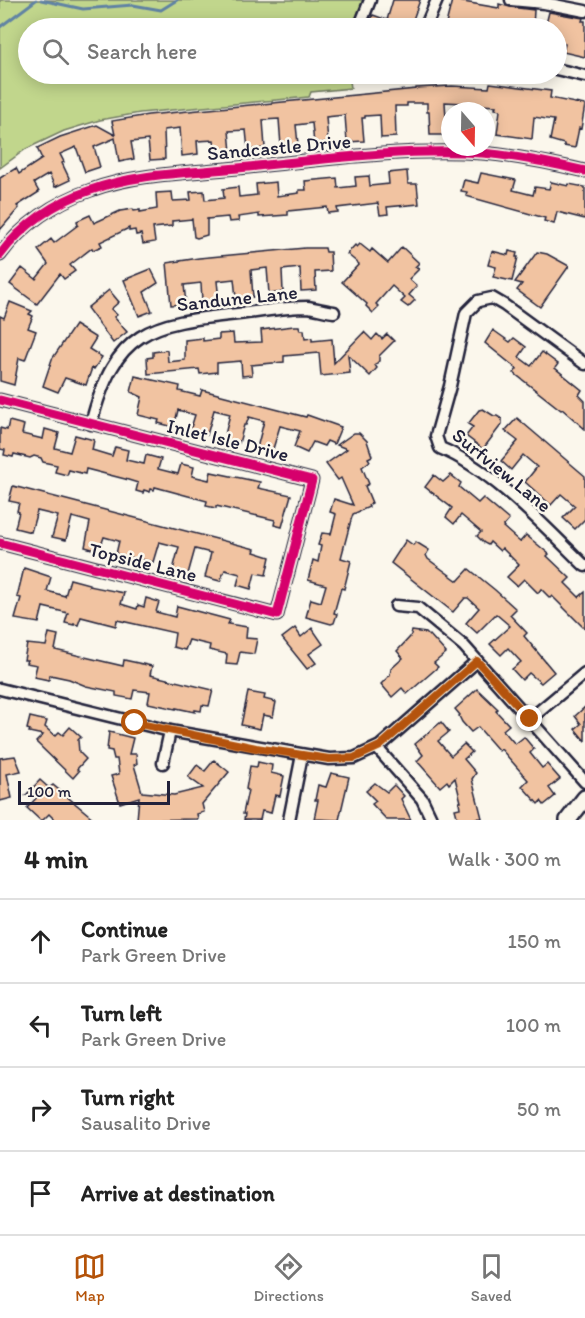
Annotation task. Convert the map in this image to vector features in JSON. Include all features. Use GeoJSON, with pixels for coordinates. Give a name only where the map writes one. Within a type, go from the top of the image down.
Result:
{"type":"FeatureCollection","features":[{"type":"Feature","properties":{"kind":"street"},"geometry":{"type":"LineString","coordinates":[[363,18],[370,0]]}},
{"type":"Feature","properties":{"kind":"street"},"geometry":{"type":"LineString","coordinates":[[429,18],[437,0]]}},
{"type":"Feature","properties":{"kind":"street"},"geometry":{"type":"LineString","coordinates":[[511,0],[544,3],[585,11]]}},
{"type":"Feature","properties":{"kind":"street"},"geometry":{"type":"LineString","coordinates":[[567,72],[585,76]]}},
{"type":"Feature","properties":{"kind":"street","name":"Sandcastle Drive"},"geometry":{"type":"LineString","coordinates":[[0,255],[18,235],[48,210],[89,190],[136,178],[333,159],[456,153],[509,156],[585,171]]}},
{"type":"Feature","properties":{"kind":"street","name":"Surfview Lane"},"geometry":{"type":"LineString","coordinates":[[585,364],[520,315],[492,298],[477,301],[466,313],[436,436],[440,448],[451,452],[482,472],[585,566]]}},
{"type":"Feature","properties":{"kind":"street","name":"Sandune Lane"},"geometry":{"type":"LineString","coordinates":[[91,423],[101,387],[115,362],[129,346],[158,328],[185,320],[308,307],[334,312]]}},
{"type":"Feature","properties":{"kind":"street","name":"Inlet Isle Drive"},"geometry":{"type":"LineString","coordinates":[[0,400],[312,480],[277,615]]}},
{"type":"Feature","properties":{"kind":"street","name":"Topside Lane"},"geometry":{"type":"LineString","coordinates":[[0,543],[277,615]]}},
{"type":"Feature","properties":{"kind":"street"},"geometry":{"type":"LineString","coordinates":[[396,606],[417,608],[449,633],[530,719],[585,782]]}},
{"type":"Feature","properties":{"kind":"street"},"geometry":{"type":"LineString","coordinates":[[0,689],[170,731],[302,755],[343,759],[354,758],[377,748],[477,661]]}},
{"type":"Feature","properties":{"kind":"street"},"geometry":{"type":"LineString","coordinates":[[530,719],[585,673]]}},
{"type":"Feature","properties":{"kind":"street"},"geometry":{"type":"LineString","coordinates":[[163,763],[170,731]]}},
{"type":"Feature","properties":{"kind":"street"},"geometry":{"type":"LineString","coordinates":[[377,748],[422,799],[432,820]]}},
{"type":"Feature","properties":{"kind":"street"},"geometry":{"type":"LineString","coordinates":[[289,820],[302,755]]}},
{"type":"Feature","properties":{"kind":"street"},"geometry":{"type":"LineString","coordinates":[[568,820],[585,798]]}},
{"type":"Feature","properties":{"kind":"green space"},"geometry":{"type":"Polygon","coordinates":[[[0,0],[364,0],[356,18],[18,18],[18,84],[350,84],[351,88],[311,92],[309,97],[140,113],[100,120],[64,131],[26,149],[0,168],[0,0]]]}},
{"type":"Feature","properties":{"kind":"building"},"geometry":{"type":"Polygon","coordinates":[[[393,0],[420,0],[414,18],[388,18],[393,0]]]}},
{"type":"Feature","properties":{"kind":"building"},"geometry":{"type":"Polygon","coordinates":[[[452,0],[499,8],[499,4],[534,10],[534,18],[448,18],[452,0]]]}},
{"type":"Feature","properties":{"kind":"building"},"geometry":{"type":"Polygon","coordinates":[[[549,12],[583,18],[582,21],[585,21],[585,57],[567,53],[567,18],[548,18],[549,12]]]}},
{"type":"Feature","properties":{"kind":"building"},"geometry":{"type":"Polygon","coordinates":[[[490,84],[498,84],[551,91],[550,98],[585,105],[575,148],[550,140],[554,120],[534,117],[532,139],[497,134],[500,110],[495,109],[495,102],[441,102],[441,135],[430,135],[427,103],[407,103],[407,106],[395,106],[396,137],[381,138],[380,115],[365,116],[362,118],[364,141],[347,142],[345,115],[326,117],[328,142],[314,144],[312,123],[296,125],[298,144],[281,146],[279,119],[263,120],[265,148],[248,150],[246,130],[229,131],[231,152],[216,154],[214,140],[197,141],[198,154],[182,156],[180,128],[164,130],[165,159],[150,160],[148,140],[131,142],[134,159],[119,162],[115,138],[94,147],[100,167],[85,172],[76,147],[60,154],[70,180],[55,187],[49,174],[34,183],[39,192],[17,206],[19,208],[0,230],[0,178],[16,168],[19,174],[42,159],[37,148],[60,137],[97,125],[115,135],[112,121],[148,115],[452,86],[489,88],[490,84]]]}},
{"type":"Feature","properties":{"kind":"building"},"geometry":{"type":"Polygon","coordinates":[[[407,171],[408,184],[417,184],[419,204],[387,207],[388,214],[380,215],[378,203],[337,208],[338,212],[328,213],[327,207],[288,211],[288,215],[259,217],[259,214],[238,217],[239,221],[229,222],[228,217],[207,219],[207,235],[197,238],[194,237],[192,219],[172,221],[172,226],[153,228],[155,242],[143,244],[141,234],[136,235],[135,230],[129,231],[129,228],[100,242],[102,246],[93,250],[92,248],[70,265],[75,271],[64,279],[60,274],[37,304],[10,284],[22,268],[36,279],[48,264],[38,250],[51,239],[54,243],[78,225],[77,221],[90,215],[94,223],[120,211],[133,209],[134,211],[140,210],[140,212],[157,209],[156,193],[172,192],[173,201],[191,200],[190,192],[204,191],[205,200],[224,198],[223,189],[238,187],[239,197],[257,195],[256,184],[276,182],[277,196],[306,190],[305,181],[337,178],[338,188],[356,186],[355,177],[369,176],[370,186],[389,184],[388,173],[407,171]]]}},
{"type":"Feature","properties":{"kind":"building"},"geometry":{"type":"Polygon","coordinates":[[[481,173],[516,180],[513,190],[533,195],[535,187],[549,189],[551,182],[585,187],[585,219],[557,212],[554,224],[544,221],[545,218],[466,196],[467,192],[461,191],[464,180],[478,183],[481,173]]]}},
{"type":"Feature","properties":{"kind":"building"},"geometry":{"type":"Polygon","coordinates":[[[360,244],[370,252],[372,249],[388,263],[402,247],[419,263],[415,267],[419,269],[409,279],[417,286],[409,295],[415,300],[408,307],[401,302],[405,298],[392,286],[376,304],[379,307],[373,313],[366,306],[367,304],[342,282],[359,264],[347,254],[355,245],[357,247],[360,244]]]}},
{"type":"Feature","properties":{"kind":"building"},"geometry":{"type":"Polygon","coordinates":[[[305,248],[325,248],[326,252],[330,252],[331,271],[315,272],[316,290],[301,291],[300,268],[282,270],[283,292],[269,294],[267,268],[251,270],[253,297],[236,298],[234,279],[217,281],[219,300],[202,301],[201,283],[184,285],[186,304],[171,305],[167,263],[305,248]]]}},
{"type":"Feature","properties":{"kind":"building"},"geometry":{"type":"Polygon","coordinates":[[[492,251],[508,255],[509,251],[517,253],[512,281],[493,277],[496,267],[488,265],[492,251]]]}},
{"type":"Feature","properties":{"kind":"building"},"geometry":{"type":"Polygon","coordinates":[[[537,252],[547,254],[569,266],[540,307],[517,290],[522,284],[515,282],[537,252]]]}},
{"type":"Feature","properties":{"kind":"building"},"geometry":{"type":"Polygon","coordinates":[[[151,269],[158,283],[144,292],[152,311],[139,316],[124,280],[151,269]]]}},
{"type":"Feature","properties":{"kind":"building"},"geometry":{"type":"Polygon","coordinates":[[[109,290],[119,302],[111,309],[117,315],[114,317],[127,332],[113,343],[87,308],[109,290]]]}},
{"type":"Feature","properties":{"kind":"building"},"geometry":{"type":"Polygon","coordinates":[[[10,302],[32,311],[29,314],[33,316],[28,328],[36,331],[25,360],[19,358],[14,385],[0,381],[0,316],[4,318],[10,302]]]}},
{"type":"Feature","properties":{"kind":"building"},"geometry":{"type":"Polygon","coordinates":[[[75,325],[96,338],[89,349],[102,357],[94,369],[92,368],[86,385],[65,378],[58,392],[43,386],[52,359],[75,325]]]}},
{"type":"Feature","properties":{"kind":"building"},"geometry":{"type":"Polygon","coordinates":[[[299,326],[300,330],[304,330],[305,339],[312,338],[312,341],[332,339],[334,363],[364,332],[372,340],[377,334],[382,339],[387,334],[394,341],[379,356],[379,361],[375,365],[377,368],[370,376],[348,355],[350,373],[321,376],[319,353],[284,356],[284,362],[251,365],[252,375],[242,376],[241,361],[217,363],[217,372],[200,374],[199,369],[148,374],[147,358],[153,357],[153,352],[167,350],[168,362],[185,360],[185,340],[219,339],[219,334],[233,333],[234,343],[262,342],[261,330],[299,326]]]}},
{"type":"Feature","properties":{"kind":"building"},"geometry":{"type":"Polygon","coordinates":[[[493,330],[510,342],[514,338],[526,347],[519,357],[531,366],[542,352],[558,364],[555,368],[582,390],[579,395],[585,401],[585,429],[514,373],[517,369],[485,343],[493,330]]]}},
{"type":"Feature","properties":{"kind":"building"},"geometry":{"type":"Polygon","coordinates":[[[135,376],[180,386],[179,391],[200,396],[202,390],[306,417],[307,415],[341,427],[334,444],[327,441],[324,446],[313,442],[307,453],[294,447],[300,431],[280,426],[272,452],[257,448],[264,421],[249,417],[239,443],[224,439],[230,414],[214,410],[207,435],[190,431],[195,415],[178,410],[174,427],[158,423],[159,420],[138,415],[142,397],[131,392],[135,376]]]}},
{"type":"Feature","properties":{"kind":"building"},"geometry":{"type":"Polygon","coordinates":[[[483,409],[502,419],[502,424],[483,449],[466,436],[473,427],[468,424],[479,410],[483,409]]]}},
{"type":"Feature","properties":{"kind":"building"},"geometry":{"type":"Polygon","coordinates":[[[517,418],[585,476],[585,519],[575,529],[563,518],[575,506],[561,494],[551,505],[525,482],[537,467],[523,455],[511,470],[501,461],[518,441],[505,431],[517,418]]]}},
{"type":"Feature","properties":{"kind":"building"},"geometry":{"type":"Polygon","coordinates":[[[9,421],[24,425],[22,434],[43,439],[45,429],[59,433],[55,448],[70,452],[75,435],[94,440],[92,450],[112,456],[115,447],[128,450],[126,460],[144,464],[146,455],[161,459],[158,469],[178,474],[181,464],[194,467],[192,476],[209,480],[211,472],[260,482],[258,488],[291,495],[282,527],[274,525],[275,520],[216,506],[216,508],[206,506],[207,501],[155,487],[150,492],[136,491],[138,483],[125,479],[86,469],[85,474],[69,470],[67,475],[55,472],[57,465],[43,462],[41,458],[14,454],[13,457],[4,455],[5,450],[0,449],[0,428],[7,430],[9,421]]]}},
{"type":"Feature","properties":{"kind":"building"},"geometry":{"type":"Polygon","coordinates":[[[354,433],[359,433],[367,441],[372,456],[368,458],[370,461],[362,467],[369,484],[365,486],[372,503],[368,505],[369,507],[353,514],[341,558],[351,561],[344,589],[341,588],[334,613],[337,614],[334,623],[331,624],[306,617],[311,599],[321,602],[326,585],[308,580],[313,560],[318,562],[321,546],[318,545],[322,533],[331,534],[336,514],[330,512],[334,499],[353,505],[341,478],[338,480],[326,464],[347,449],[337,445],[354,433]]]}},
{"type":"Feature","properties":{"kind":"building"},"geometry":{"type":"Polygon","coordinates":[[[434,475],[443,482],[451,475],[461,483],[459,487],[478,503],[483,498],[509,520],[503,527],[520,542],[526,535],[549,554],[547,556],[570,578],[565,583],[579,597],[585,592],[585,629],[552,596],[550,598],[541,589],[538,593],[524,579],[517,586],[507,577],[519,565],[502,548],[500,551],[490,542],[488,545],[484,543],[477,536],[481,532],[461,515],[454,524],[446,517],[452,508],[425,487],[434,475]]]}},
{"type":"Feature","properties":{"kind":"building"},"geometry":{"type":"Polygon","coordinates":[[[13,486],[255,549],[254,552],[270,557],[266,575],[255,573],[251,589],[237,585],[240,574],[225,570],[220,581],[205,577],[211,553],[195,549],[188,574],[173,570],[179,547],[159,542],[153,562],[116,554],[119,541],[104,537],[99,551],[85,547],[90,522],[72,517],[66,540],[52,537],[58,516],[37,511],[31,532],[15,528],[19,503],[9,501],[13,486]]]}},
{"type":"Feature","properties":{"kind":"building"},"geometry":{"type":"Polygon","coordinates":[[[406,540],[413,545],[416,542],[429,550],[426,555],[428,559],[458,581],[469,569],[495,590],[516,609],[510,615],[527,633],[524,636],[554,672],[541,683],[529,673],[522,680],[512,669],[521,662],[508,648],[501,655],[490,644],[510,626],[496,614],[477,633],[466,623],[479,608],[468,598],[465,598],[453,612],[391,563],[406,540]]]}},
{"type":"Feature","properties":{"kind":"building"},"geometry":{"type":"Polygon","coordinates":[[[24,568],[51,577],[47,591],[65,596],[70,579],[89,584],[89,586],[124,593],[121,604],[137,609],[138,605],[144,607],[146,598],[159,602],[156,612],[175,617],[177,606],[230,620],[228,624],[247,627],[246,638],[257,639],[254,654],[240,652],[237,665],[226,664],[227,654],[209,650],[210,645],[189,640],[185,650],[173,647],[175,633],[117,620],[116,626],[81,617],[78,625],[74,625],[65,623],[68,613],[43,607],[39,623],[15,619],[21,598],[17,597],[24,568]]]}},
{"type":"Feature","properties":{"kind":"building"},"geometry":{"type":"Polygon","coordinates":[[[295,628],[301,637],[312,628],[323,644],[309,654],[316,663],[307,669],[282,638],[295,628]]]}},
{"type":"Feature","properties":{"kind":"building"},"geometry":{"type":"Polygon","coordinates":[[[412,631],[430,635],[446,653],[434,663],[438,667],[407,694],[402,688],[392,697],[381,684],[390,675],[391,669],[403,658],[397,651],[410,637],[412,631]]]}},
{"type":"Feature","properties":{"kind":"building"},"geometry":{"type":"Polygon","coordinates":[[[49,633],[58,635],[55,650],[123,666],[124,660],[152,666],[150,675],[213,690],[209,706],[202,705],[201,711],[195,710],[195,712],[176,709],[148,703],[150,692],[134,690],[132,699],[116,696],[116,692],[86,686],[69,679],[50,675],[49,680],[34,677],[37,665],[26,663],[27,660],[24,660],[27,644],[46,646],[49,633]]]}},
{"type":"Feature","properties":{"kind":"building"},"geometry":{"type":"Polygon","coordinates":[[[477,689],[498,709],[496,711],[509,725],[503,730],[515,744],[524,737],[534,749],[530,753],[542,768],[547,764],[560,779],[549,788],[555,796],[544,805],[541,801],[538,804],[522,786],[528,780],[501,749],[499,751],[478,727],[471,732],[462,722],[455,709],[477,689]]]}},
{"type":"Feature","properties":{"kind":"building"},"geometry":{"type":"Polygon","coordinates":[[[248,692],[265,695],[264,699],[276,702],[273,717],[263,715],[260,729],[241,725],[248,692]]]}},
{"type":"Feature","properties":{"kind":"building"},"geometry":{"type":"Polygon","coordinates":[[[585,707],[585,741],[575,729],[581,724],[575,716],[585,707]]]}},
{"type":"Feature","properties":{"kind":"building"},"geometry":{"type":"Polygon","coordinates":[[[30,717],[47,721],[45,727],[55,736],[59,732],[63,735],[70,727],[81,737],[78,740],[79,752],[86,759],[73,778],[36,742],[43,735],[29,732],[30,730],[27,729],[30,717]]]}},
{"type":"Feature","properties":{"kind":"building"},"geometry":{"type":"Polygon","coordinates":[[[441,722],[449,732],[438,741],[451,756],[464,744],[472,752],[464,759],[476,773],[472,779],[482,818],[458,820],[455,809],[460,808],[459,802],[461,802],[455,778],[449,784],[447,781],[440,787],[417,761],[423,755],[415,744],[441,722]]]}},
{"type":"Feature","properties":{"kind":"building"},"geometry":{"type":"Polygon","coordinates":[[[109,732],[133,738],[129,754],[136,754],[137,764],[134,765],[142,792],[174,795],[203,788],[188,777],[197,765],[205,771],[214,760],[229,772],[202,804],[204,812],[197,814],[198,819],[137,820],[139,797],[120,803],[111,776],[119,774],[117,759],[114,759],[112,751],[107,750],[109,732]]]}},
{"type":"Feature","properties":{"kind":"building"},"geometry":{"type":"Polygon","coordinates":[[[15,756],[21,771],[7,774],[12,798],[0,801],[0,758],[15,756]]]}},
{"type":"Feature","properties":{"kind":"building"},"geometry":{"type":"Polygon","coordinates":[[[258,762],[272,765],[271,773],[284,776],[280,796],[275,795],[271,813],[262,811],[260,820],[244,820],[250,766],[257,767],[258,762]]]}},
{"type":"Feature","properties":{"kind":"building"},"geometry":{"type":"Polygon","coordinates":[[[331,773],[349,777],[339,820],[314,819],[318,785],[326,787],[331,773]]]}},
{"type":"Feature","properties":{"kind":"building"},"geometry":{"type":"Polygon","coordinates":[[[40,780],[49,788],[53,785],[95,820],[55,820],[49,814],[40,820],[27,808],[42,792],[26,795],[40,780]]]}},
{"type":"Feature","properties":{"kind":"building"},"geometry":{"type":"Polygon","coordinates":[[[375,783],[387,792],[394,785],[404,796],[401,799],[411,820],[387,820],[372,804],[376,801],[366,791],[375,783]]]}},
{"type":"Feature","properties":{"kind":"waterway"},"geometry":{"type":"LineString","coordinates":[[0,27],[36,0]]}},
{"type":"Feature","properties":{"kind":"waterway"},"geometry":{"type":"LineString","coordinates":[[41,0],[83,9],[133,5],[161,10],[177,0]]}},
{"type":"Feature","properties":{"kind":"cycle path"},"geometry":{"type":"LineString","coordinates":[[0,255],[29,224],[65,201],[109,184],[163,174],[421,152],[495,154],[585,171]]}},
{"type":"Feature","properties":{"kind":"cycle path"},"geometry":{"type":"LineString","coordinates":[[0,400],[312,480],[277,615],[0,543]]}},
{"type":"Feature","properties":{"kind":"route"},"geometry":{"type":"LineString","coordinates":[[135,723],[256,748],[329,759],[354,758],[380,746],[477,661],[530,719]]}}]}
